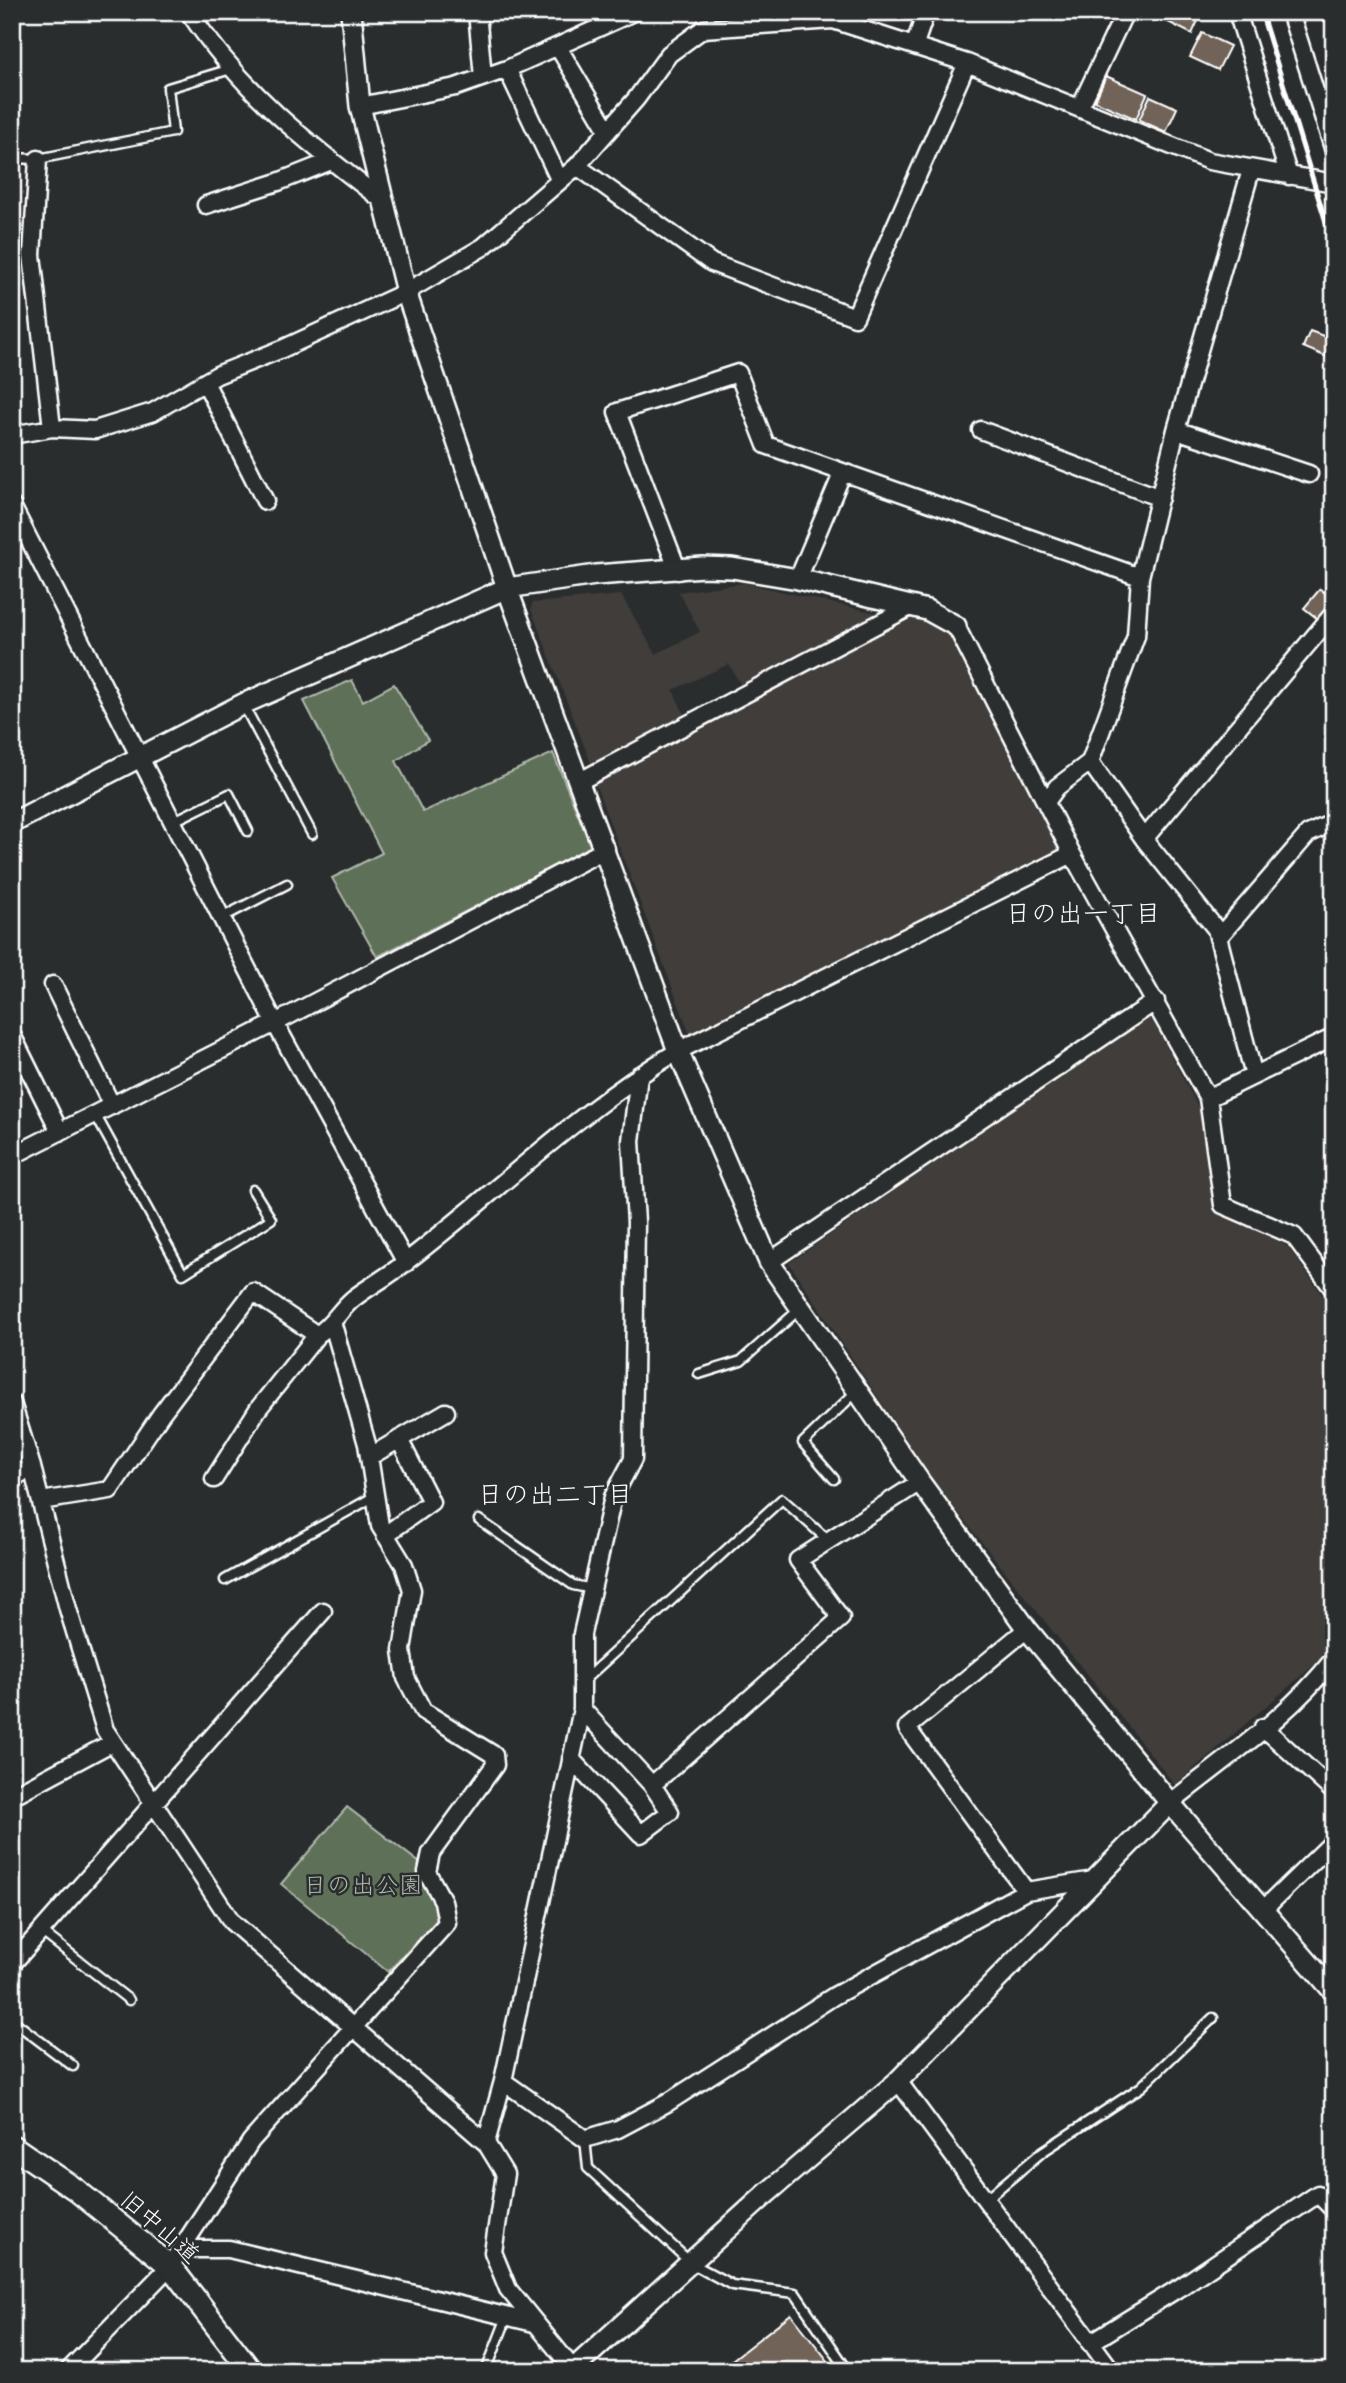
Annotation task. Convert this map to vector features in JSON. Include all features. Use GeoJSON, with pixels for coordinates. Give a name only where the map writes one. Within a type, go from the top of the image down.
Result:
{"type":"FeatureCollection","features":[{"type":"Feature","properties":{"kind":"main road","name":"旧中山道"},"geometry":{"type":"LineString","coordinates":[[12,2146],[75,2189],[170,2266],[251,2371]]}},
{"type":"Feature","properties":{"kind":"street"},"geometry":{"type":"LineString","coordinates":[[189,12],[244,85],[331,161],[382,200]]}},
{"type":"Feature","properties":{"kind":"street"},"geometry":{"type":"LineString","coordinates":[[351,12],[360,106],[406,292],[507,588],[606,849],[678,1051],[769,1262],[920,1482],[1027,1629],[1170,1803],[1334,1992]]}},
{"type":"Feature","properties":{"kind":"street"},"geometry":{"type":"LineString","coordinates":[[477,12],[483,77]]}},
{"type":"Feature","properties":{"kind":"street"},"geometry":{"type":"LineString","coordinates":[[360,106],[456,87],[558,47],[634,12]]}},
{"type":"Feature","properties":{"kind":"street"},"geometry":{"type":"LineString","coordinates":[[701,12],[703,29]]}},
{"type":"Feature","properties":{"kind":"street"},"geometry":{"type":"LineString","coordinates":[[915,44],[926,12]]}},
{"type":"Feature","properties":{"kind":"street"},"geometry":{"type":"LineString","coordinates":[[1080,107],[1125,12]]}},
{"type":"Feature","properties":{"kind":"street"},"geometry":{"type":"LineString","coordinates":[[1237,12],[1289,176]]}},
{"type":"Feature","properties":{"kind":"street"},"geometry":{"type":"LineString","coordinates":[[1290,12],[1334,151]]}},
{"type":"Feature","properties":{"kind":"street"},"geometry":{"type":"LineString","coordinates":[[12,435],[52,428],[96,430],[153,412],[205,382],[406,292],[483,247],[577,166],[636,99],[669,54],[703,29],[833,20],[915,44],[967,63],[1209,161],[1334,183]]}},
{"type":"Feature","properties":{"kind":"street"},"geometry":{"type":"LineString","coordinates":[[558,47],[608,131]]}},
{"type":"Feature","properties":{"kind":"street"},"geometry":{"type":"LineString","coordinates":[[577,166],[712,262],[855,317],[967,63]]}},
{"type":"Feature","properties":{"kind":"street"},"geometry":{"type":"LineString","coordinates":[[507,68],[559,179]]}},
{"type":"Feature","properties":{"kind":"street"},"geometry":{"type":"LineString","coordinates":[[38,159],[32,255],[52,428]]}},
{"type":"Feature","properties":{"kind":"street"},"geometry":{"type":"LineString","coordinates":[[206,205],[278,182],[331,161]]}},
{"type":"Feature","properties":{"kind":"street"},"geometry":{"type":"LineString","coordinates":[[1046,803],[1057,787],[1090,762],[1136,636],[1140,577],[1176,430],[1251,170]]}},
{"type":"Feature","properties":{"kind":"street"},"geometry":{"type":"LineString","coordinates":[[678,571],[617,412],[738,373],[766,445],[1140,577]]}},
{"type":"Feature","properties":{"kind":"street"},"geometry":{"type":"LineString","coordinates":[[205,382],[265,501]]}},
{"type":"Feature","properties":{"kind":"street"},"geometry":{"type":"LineString","coordinates":[[981,430],[1160,498]]}},
{"type":"Feature","properties":{"kind":"street"},"geometry":{"type":"LineString","coordinates":[[1176,430],[1309,474]]}},
{"type":"Feature","properties":{"kind":"street"},"geometry":{"type":"LineString","coordinates":[[798,579],[842,474]]}},
{"type":"Feature","properties":{"kind":"street"},"geometry":{"type":"LineString","coordinates":[[12,506],[275,1023],[406,1263]]}},
{"type":"Feature","properties":{"kind":"street"},"geometry":{"type":"LineString","coordinates":[[12,823],[139,760],[243,704],[507,588],[596,575],[678,571],[703,567],[732,568],[798,579],[927,610],[956,626],[1072,853],[1208,1098],[1223,1205],[1294,1236],[1334,1290]]}},
{"type":"Feature","properties":{"kind":"street"},"geometry":{"type":"LineString","coordinates":[[580,781],[912,606]]}},
{"type":"Feature","properties":{"kind":"street"},"geometry":{"type":"LineString","coordinates":[[1144,839],[1334,613]]}},
{"type":"Feature","properties":{"kind":"street"},"geometry":{"type":"LineString","coordinates":[[1090,762],[1144,839],[1216,929],[1254,1076]]}},
{"type":"Feature","properties":{"kind":"street"},"geometry":{"type":"LineString","coordinates":[[1218,938],[1308,834],[1334,822]]}},
{"type":"Feature","properties":{"kind":"street"},"geometry":{"type":"LineString","coordinates":[[12,1156],[275,1023],[606,849]]}},
{"type":"Feature","properties":{"kind":"street"},"geometry":{"type":"LineString","coordinates":[[214,1479],[258,1409],[317,1335],[332,1325],[352,1300],[406,1263],[589,1110],[639,1074],[678,1051],[1072,853]]}},
{"type":"Feature","properties":{"kind":"street"},"geometry":{"type":"LineString","coordinates":[[53,985],[112,1106]]}},
{"type":"Feature","properties":{"kind":"street"},"geometry":{"type":"LineString","coordinates":[[769,1262],[1156,1001]]}},
{"type":"Feature","properties":{"kind":"street"},"geometry":{"type":"LineString","coordinates":[[12,1035],[60,1132]]}},
{"type":"Feature","properties":{"kind":"street"},"geometry":{"type":"LineString","coordinates":[[1208,1098],[1334,1037]]}},
{"type":"Feature","properties":{"kind":"street"},"geometry":{"type":"LineString","coordinates":[[486,2143],[503,2081],[582,1709],[582,1633],[613,1497],[633,1459],[636,1222],[631,1141],[639,1074]]}},
{"type":"Feature","properties":{"kind":"street"},"geometry":{"type":"LineString","coordinates":[[41,1501],[110,1490],[160,1415],[253,1292],[317,1335]]}},
{"type":"Feature","properties":{"kind":"street"},"geometry":{"type":"LineString","coordinates":[[68,2371],[170,2266],[184,2249],[251,2141],[447,1923],[443,1900],[427,1872],[431,1853],[495,1765],[494,1755],[423,1711],[406,1678],[402,1650],[412,1590],[404,1565],[380,1526],[369,1457],[332,1325]]}},
{"type":"Feature","properties":{"kind":"street"},"geometry":{"type":"LineString","coordinates":[[12,1403],[33,1467],[68,1609],[105,1730],[232,1922],[486,2143],[505,2175],[493,2252],[508,2289],[573,2370],[766,2194],[898,2081],[1170,1803],[1263,1727],[1322,1673],[1334,1658]]}},
{"type":"Feature","properties":{"kind":"street"},"geometry":{"type":"LineString","coordinates":[[369,1457],[446,1412]]}},
{"type":"Feature","properties":{"kind":"street"},"geometry":{"type":"LineString","coordinates":[[385,1535],[431,1502],[399,1439]]}},
{"type":"Feature","properties":{"kind":"street"},"geometry":{"type":"LineString","coordinates":[[12,1479],[33,1467]]}},
{"type":"Feature","properties":{"kind":"street"},"geometry":{"type":"LineString","coordinates":[[652,1785],[841,1618],[798,1560],[920,1482]]}},
{"type":"Feature","properties":{"kind":"street"},"geometry":{"type":"LineString","coordinates":[[12,1964],[323,1611]]}},
{"type":"Feature","properties":{"kind":"street"},"geometry":{"type":"LineString","coordinates":[[1026,1891],[907,1728],[1027,1629]]}},
{"type":"Feature","properties":{"kind":"street"},"geometry":{"type":"LineString","coordinates":[[571,1759],[641,1834],[670,1812],[652,1785],[582,1709]]}},
{"type":"Feature","properties":{"kind":"street"},"geometry":{"type":"LineString","coordinates":[[1263,1727],[1334,1792]]}},
{"type":"Feature","properties":{"kind":"street"},"geometry":{"type":"LineString","coordinates":[[12,1796],[113,1742]]}},
{"type":"Feature","properties":{"kind":"street"},"geometry":{"type":"LineString","coordinates":[[1263,1910],[1334,1841]]}},
{"type":"Feature","properties":{"kind":"street"},"geometry":{"type":"LineString","coordinates":[[503,2081],[585,2139],[618,2129],[667,2104],[834,1996],[1026,1891],[1094,1880]]}},
{"type":"Feature","properties":{"kind":"street"},"geometry":{"type":"LineString","coordinates":[[898,2081],[1112,2371]]}},
{"type":"Feature","properties":{"kind":"street"},"geometry":{"type":"LineString","coordinates":[[1090,2343],[1182,2286],[1318,2194],[1334,2210]]}},
{"type":"Feature","properties":{"kind":"street"},"geometry":{"type":"LineString","coordinates":[[184,2249],[229,2249],[534,2323]]}},
{"type":"Feature","properties":{"kind":"lane"},"geometry":{"type":"LineString","coordinates":[[12,158],[38,159],[173,132],[168,88],[231,69]]}},
{"type":"Feature","properties":{"kind":"lane"},"geometry":{"type":"LineString","coordinates":[[243,704],[312,834]]}},
{"type":"Feature","properties":{"kind":"lane"},"geometry":{"type":"LineString","coordinates":[[172,822],[229,794],[248,831]]}},
{"type":"Feature","properties":{"kind":"lane"},"geometry":{"type":"LineString","coordinates":[[221,918],[287,884]]}},
{"type":"Feature","properties":{"kind":"lane"},"geometry":{"type":"LineString","coordinates":[[95,1114],[183,1274],[271,1219],[253,1191]]}},
{"type":"Feature","properties":{"kind":"lane"},"geometry":{"type":"LineString","coordinates":[[699,1374],[741,1361],[801,1308]]}},
{"type":"Feature","properties":{"kind":"lane"},"geometry":{"type":"LineString","coordinates":[[834,1479],[803,1443],[857,1391]]}},
{"type":"Feature","properties":{"kind":"lane"},"geometry":{"type":"LineString","coordinates":[[225,1580],[375,1496]]}},
{"type":"Feature","properties":{"kind":"lane"},"geometry":{"type":"LineString","coordinates":[[582,1682],[782,1499],[829,1541]]}},
{"type":"Feature","properties":{"kind":"lane"},"geometry":{"type":"LineString","coordinates":[[479,1520],[573,1585],[592,1590]]}},
{"type":"Feature","properties":{"kind":"lane"},"geometry":{"type":"LineString","coordinates":[[41,1931],[129,2000]]}},
{"type":"Feature","properties":{"kind":"lane"},"geometry":{"type":"LineString","coordinates":[[985,2200],[1042,2152],[1141,2087],[1213,2018]]}},
{"type":"Feature","properties":{"kind":"lane"},"geometry":{"type":"LineString","coordinates":[[12,2020],[73,2066]]}},
{"type":"Feature","properties":{"kind":"lane"},"geometry":{"type":"LineString","coordinates":[[585,2139],[588,2168],[691,2263],[732,2285],[795,2293],[848,2371]]}},
{"type":"Feature","properties":{"kind":"lane"},"geometry":{"type":"LineString","coordinates":[[486,2371],[507,2317]]}},
{"type":"Feature","properties":{"kind":"shaded area"},"geometry":{"type":"Polygon","coordinates":[[[744,583],[885,615],[743,689],[729,664],[673,690],[686,718],[592,766],[531,609],[532,603],[621,595],[656,654],[700,632],[679,592],[744,583]]]}},
{"type":"Feature","properties":{"kind":"shaded area"},"geometry":{"type":"Polygon","coordinates":[[[915,617],[952,634],[1060,851],[691,1037],[594,781],[915,617]]]}},
{"type":"Feature","properties":{"kind":"shaded area"},"geometry":{"type":"Polygon","coordinates":[[[1150,1015],[1199,1109],[1221,1212],[1287,1246],[1334,1311],[1334,1643],[1329,1652],[1175,1785],[934,1482],[789,1263],[1150,1015]]]}},
{"type":"Feature","properties":{"kind":"green space"},"geometry":{"type":"Polygon","coordinates":[[[352,680],[363,701],[394,684],[428,740],[396,761],[423,812],[553,753],[591,847],[377,957],[332,878],[382,853],[304,701],[352,680]]]}},
{"type":"Feature","properties":{"kind":"green space","name":"日の出公園"},"geometry":{"type":"Polygon","coordinates":[[[347,1807],[421,1864],[437,1903],[439,1918],[388,1972],[281,1884],[347,1807]]]}},
{"type":"Feature","properties":{"kind":"building"},"geometry":{"type":"Polygon","coordinates":[[[1168,12],[1202,12],[1192,34],[1164,20],[1168,12]]]}},
{"type":"Feature","properties":{"kind":"building"},"geometry":{"type":"Polygon","coordinates":[[[1202,33],[1230,46],[1218,70],[1190,57],[1202,33]]]}},
{"type":"Feature","properties":{"kind":"building"},"geometry":{"type":"Polygon","coordinates":[[[1106,76],[1147,94],[1136,119],[1095,101],[1106,76]]]}},
{"type":"Feature","properties":{"kind":"building"},"geometry":{"type":"Polygon","coordinates":[[[1150,96],[1177,108],[1166,132],[1139,120],[1150,96]]]}},
{"type":"Feature","properties":{"kind":"building"},"geometry":{"type":"Polygon","coordinates":[[[1310,331],[1334,340],[1334,360],[1303,347],[1310,331]]]}},
{"type":"Feature","properties":{"kind":"building"},"geometry":{"type":"Polygon","coordinates":[[[1320,589],[1334,600],[1318,619],[1304,608],[1320,589]]]}},
{"type":"Feature","properties":{"kind":"building"},"geometry":{"type":"Polygon","coordinates":[[[791,2314],[836,2371],[718,2371],[791,2314]]]}},
{"type":"Feature","properties":{"kind":"railway"},"geometry":{"type":"LineString","coordinates":[[1261,12],[1334,248]]}},
{"type":"Feature","properties":{"kind":"district","name":"日の出一丁目"},"geometry":{"type":"Point","coordinates":[1083,913]}},
{"type":"Feature","properties":{"kind":"district","name":"日の出二丁目"},"geometry":{"type":"Point","coordinates":[555,1494]}}]}
